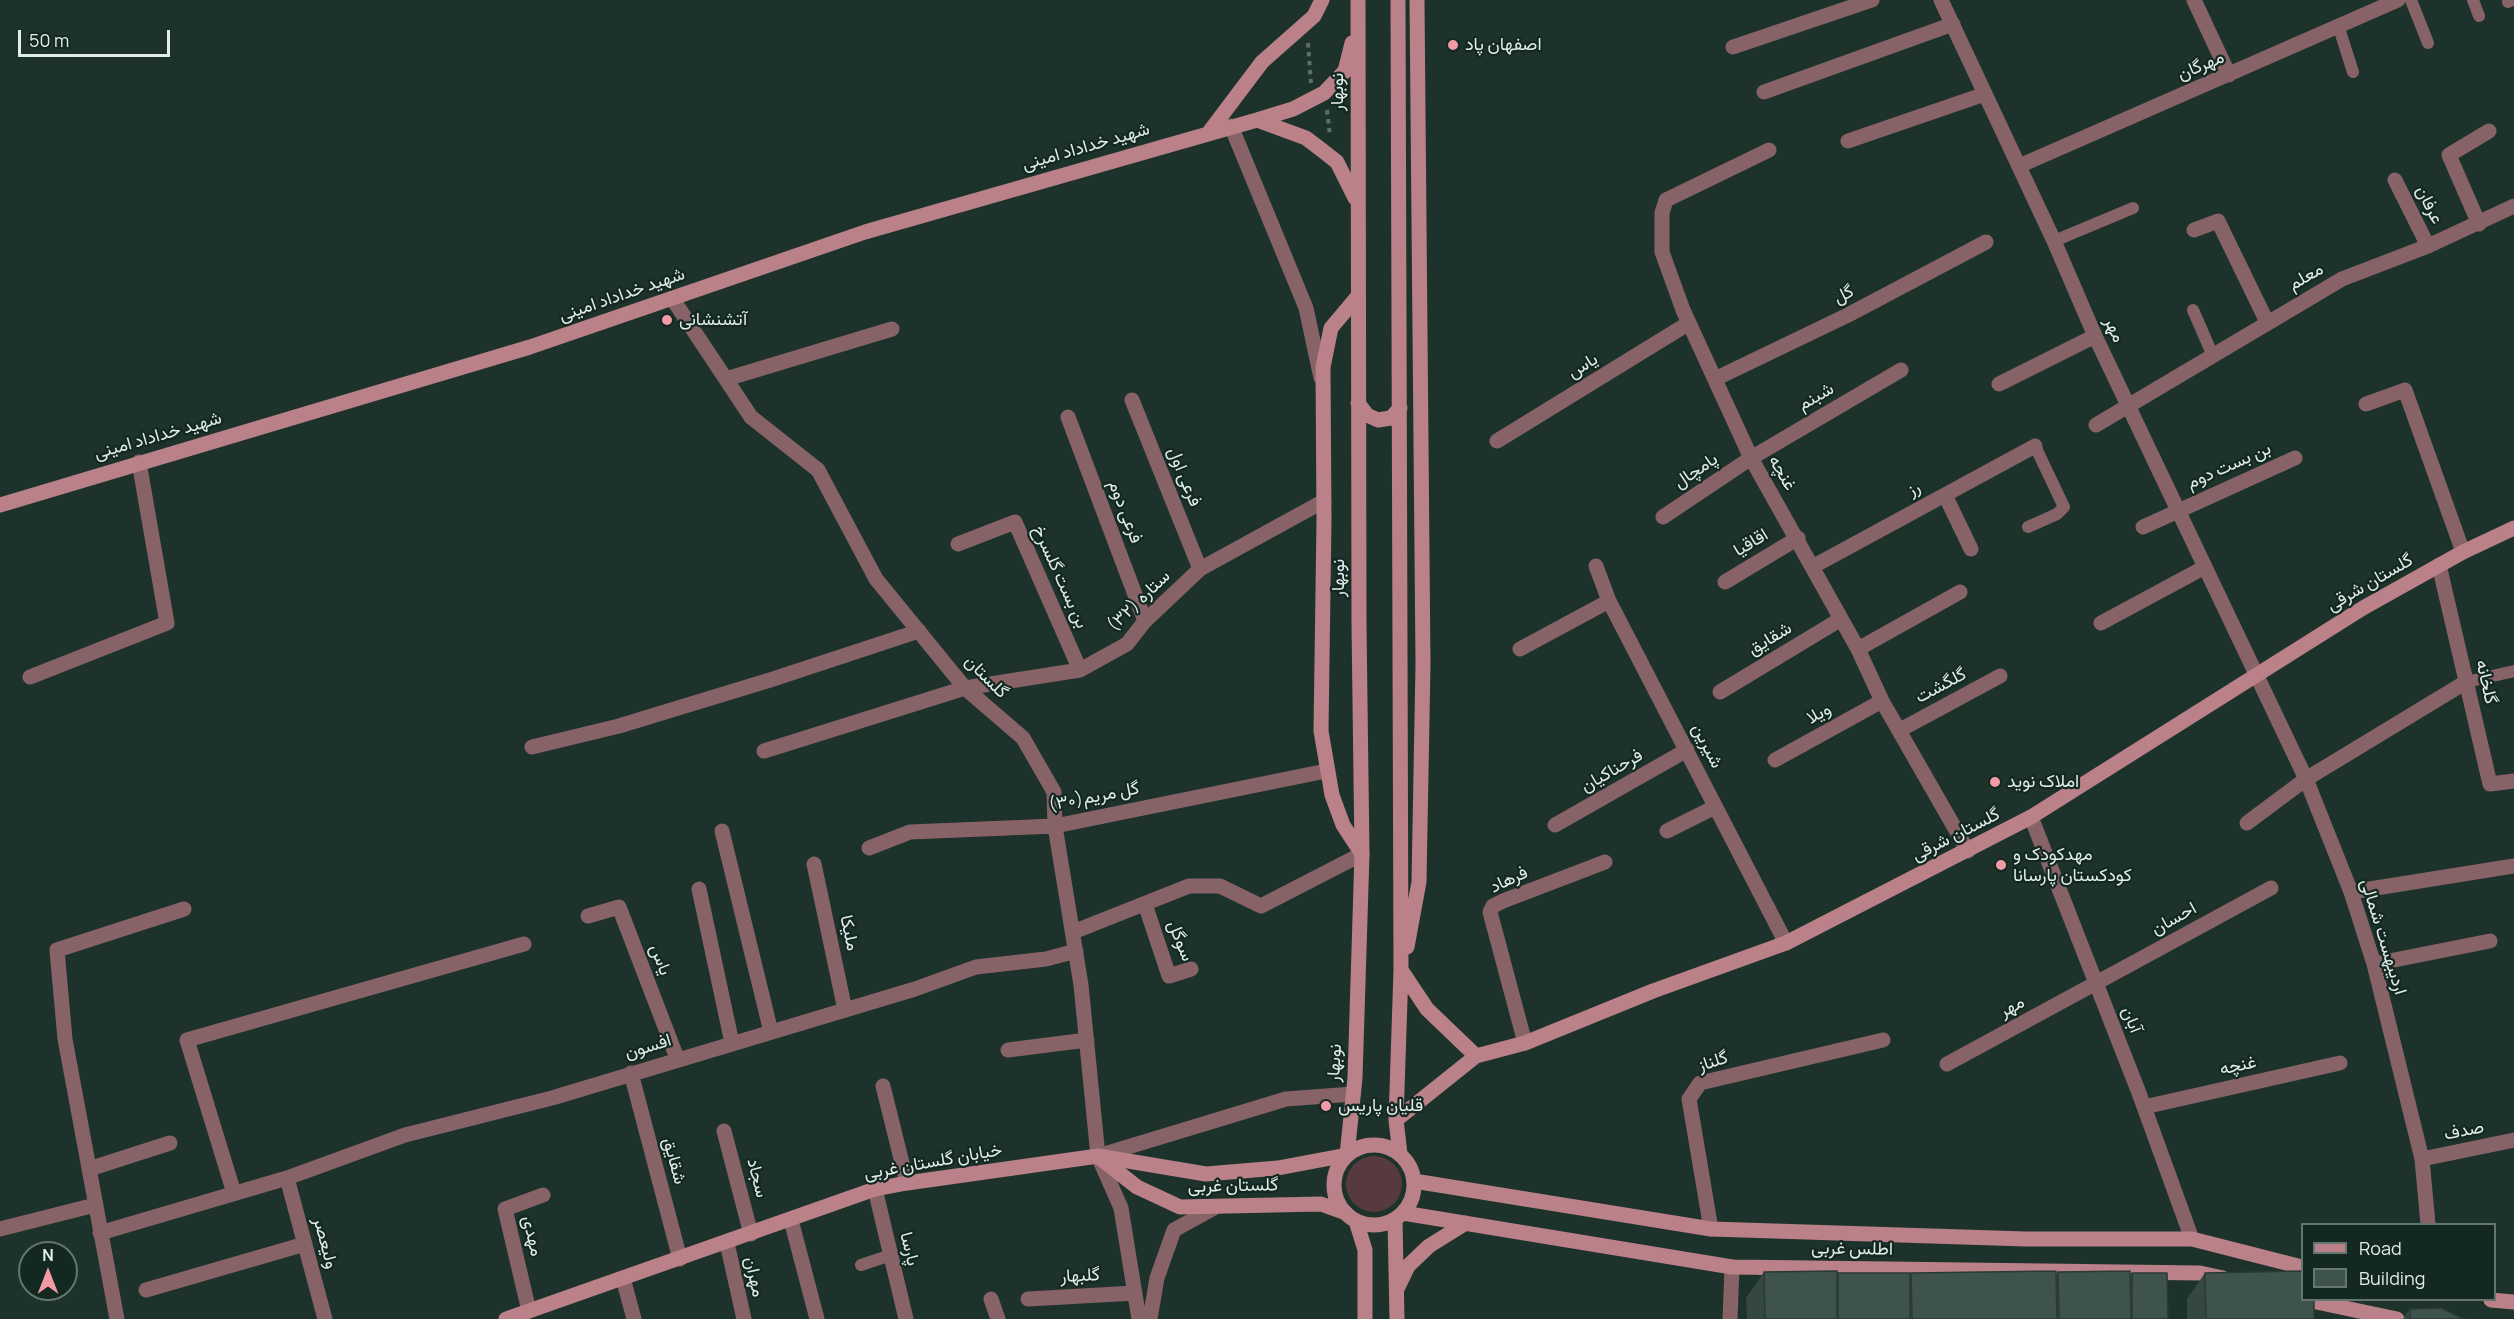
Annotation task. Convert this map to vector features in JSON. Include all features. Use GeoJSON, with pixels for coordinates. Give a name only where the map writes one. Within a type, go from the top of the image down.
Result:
{"type":"FeatureCollection","features":[{"type":"Feature","properties":{"kind":"street"},"geometry":{"type":"LineString","coordinates":[[1210,131],[1262,62],[1314,16],[1322,0]]}},
{"type":"Feature","properties":{"kind":"street","name":"نوبهار"},"geometry":{"type":"LineString","coordinates":[[1347,1155],[1353,1094],[1362,854],[1357,203],[1358,0]]}},
{"type":"Feature","properties":{"kind":"street"},"geometry":{"type":"LineString","coordinates":[[1398,0],[1401,970],[1396,1120],[1400,1154]]}},
{"type":"Feature","properties":{"kind":"street"},"geometry":{"type":"LineString","coordinates":[[1417,0],[1423,664],[1419,882],[1416,909],[1401,970],[1427,1009],[1476,1056]]}},
{"type":"Feature","properties":{"kind":"street"},"geometry":{"type":"LineString","coordinates":[[1733,47],[1872,0]]}},
{"type":"Feature","properties":{"kind":"street","name":"مهر"},"geometry":{"type":"LineString","coordinates":[[1941,0],[2054,242],[2095,336],[2255,675]]}},
{"type":"Feature","properties":{"kind":"street"},"geometry":{"type":"LineString","coordinates":[[2194,0],[2229,75]]}},
{"type":"Feature","properties":{"kind":"street","name":"مهرگان"},"geometry":{"type":"LineString","coordinates":[[2019,166],[2339,28],[2398,0]]}},
{"type":"Feature","properties":{"kind":"street","name":"شهید خداداد امینی"},"geometry":{"type":"LineString","coordinates":[[0,505],[530,347],[865,232],[1293,109],[1324,93],[1345,71],[1358,23]]}},
{"type":"Feature","properties":{"kind":"street"},"geometry":{"type":"LineString","coordinates":[[1764,92],[1953,24]]}},
{"type":"Feature","properties":{"kind":"street"},"geometry":{"type":"LineString","coordinates":[[1398,35],[1418,36]]}},
{"type":"Feature","properties":{"kind":"street"},"geometry":{"type":"LineString","coordinates":[[1848,141],[1985,94]]}},
{"type":"Feature","properties":{"kind":"street"},"geometry":{"type":"LineString","coordinates":[[1257,120],[1306,138],[1337,162],[1357,203]]}},
{"type":"Feature","properties":{"kind":"street"},"geometry":{"type":"LineString","coordinates":[[1231,126],[1306,308],[1323,386]]}},
{"type":"Feature","properties":{"kind":"street"},"geometry":{"type":"LineString","coordinates":[[2480,224],[2449,154],[2489,131]]}},
{"type":"Feature","properties":{"kind":"street","name":"غنچه"},"geometry":{"type":"LineString","coordinates":[[1769,150],[1666,200],[1662,213],[1662,252],[1689,323],[1717,378],[1751,458],[1798,538],[1858,649],[1882,701],[1968,850]]}},
{"type":"Feature","properties":{"kind":"street","name":"عرفان"},"geometry":{"type":"LineString","coordinates":[[2395,180],[2427,246]]}},
{"type":"Feature","properties":{"kind":"street","name":"معلم"},"geometry":{"type":"LineString","coordinates":[[2096,425],[2130,407],[2267,322],[2342,279],[2480,224],[2514,206]]}},
{"type":"Feature","properties":{"kind":"street"},"geometry":{"type":"LineString","coordinates":[[2194,230],[2218,221],[2267,322]]}},
{"type":"Feature","properties":{"kind":"street"},"geometry":{"type":"LineString","coordinates":[[1399,225],[1418,226]]}},
{"type":"Feature","properties":{"kind":"street","name":"گل"},"geometry":{"type":"LineString","coordinates":[[1717,378],[1848,315],[1986,243]]}},
{"type":"Feature","properties":{"kind":"street"},"geometry":{"type":"LineString","coordinates":[[1072,932],[1190,886],[1220,886],[1261,906],[1362,854],[1343,825],[1326,771],[1321,731],[1323,386],[1326,342],[1331,328],[1358,296]]}},
{"type":"Feature","properties":{"kind":"street","name":"گلستان"},"geometry":{"type":"LineString","coordinates":[[672,298],[751,417],[818,470],[876,579],[965,688],[1023,738],[1054,792],[1055,826],[1076,951],[1098,1156],[1121,1208],[1139,1319]]}},
{"type":"Feature","properties":{"kind":"street","name":"یاس"},"geometry":{"type":"LineString","coordinates":[[1497,441],[1689,323]]}},
{"type":"Feature","properties":{"kind":"street"},"geometry":{"type":"LineString","coordinates":[[726,379],[892,329]]}},
{"type":"Feature","properties":{"kind":"street"},"geometry":{"type":"LineString","coordinates":[[1999,384],[2095,336]]}},
{"type":"Feature","properties":{"kind":"street","name":"شبنم"},"geometry":{"type":"LineString","coordinates":[[1751,458],[1901,370]]}},
{"type":"Feature","properties":{"kind":"street"},"geometry":{"type":"LineString","coordinates":[[2366,404],[2405,390],[2463,552]]}},
{"type":"Feature","properties":{"kind":"street","name":"فرعی اول"},"geometry":{"type":"LineString","coordinates":[[1132,400],[1200,569]]}},
{"type":"Feature","properties":{"kind":"street"},"geometry":{"type":"LineString","coordinates":[[1358,403],[1367,415],[1378,420],[1391,418],[1400,408]]}},
{"type":"Feature","properties":{"kind":"street","name":"فرعی دوم"},"geometry":{"type":"LineString","coordinates":[[1068,417],[1145,621]]}},
{"type":"Feature","properties":{"kind":"street","name":"رز"},"geometry":{"type":"LineString","coordinates":[[1812,567],[2035,446]]}},
{"type":"Feature","properties":{"kind":"street","name":"پامچال"},"geometry":{"type":"LineString","coordinates":[[1663,517],[1751,458]]}},
{"type":"Feature","properties":{"kind":"street","name":"بن بست دوم"},"geometry":{"type":"LineString","coordinates":[[2143,527],[2295,458]]}},
{"type":"Feature","properties":{"kind":"street"},"geometry":{"type":"LineString","coordinates":[[30,677],[167,623],[140,462]]}},
{"type":"Feature","properties":{"kind":"street"},"geometry":{"type":"LineString","coordinates":[[1945,495],[1971,549]]}},
{"type":"Feature","properties":{"kind":"street","name":"ستاره (۳۲)"},"geometry":{"type":"LineString","coordinates":[[764,751],[965,688],[1080,670],[1127,644],[1145,621],[1200,569],[1324,501]]}},
{"type":"Feature","properties":{"kind":"street","name":"بن بست گلسرخ"},"geometry":{"type":"LineString","coordinates":[[958,544],[1015,522],[1080,670]]}},
{"type":"Feature","properties":{"kind":"street","name":"گلستان شرقی"},"geometry":{"type":"LineString","coordinates":[[1396,1120],[1476,1056],[1525,1042],[1653,991],[1786,943],[2031,817],[2255,675],[2439,565],[2514,528]]}},
{"type":"Feature","properties":{"kind":"street","name":"اقاقیا"},"geometry":{"type":"LineString","coordinates":[[1725,582],[1798,538]]}},
{"type":"Feature","properties":{"kind":"street","name":"گلخانه"},"geometry":{"type":"LineString","coordinates":[[2439,565],[2490,784],[2514,781]]}},
{"type":"Feature","properties":{"kind":"street","name":"شیرین"},"geometry":{"type":"LineString","coordinates":[[1596,566],[1609,601],[1786,943]]}},
{"type":"Feature","properties":{"kind":"street"},"geometry":{"type":"LineString","coordinates":[[2101,623],[2205,567]]}},
{"type":"Feature","properties":{"kind":"street"},"geometry":{"type":"LineString","coordinates":[[1858,649],[1960,592]]}},
{"type":"Feature","properties":{"kind":"street"},"geometry":{"type":"LineString","coordinates":[[1520,649],[1609,601]]}},
{"type":"Feature","properties":{"kind":"street","name":"شقایق"},"geometry":{"type":"LineString","coordinates":[[1720,693],[1841,619]]}},
{"type":"Feature","properties":{"kind":"street"},"geometry":{"type":"LineString","coordinates":[[531,747],[629,723],[919,631]]}},
{"type":"Feature","properties":{"kind":"street","name":"اردیبهست شمالی"},"geometry":{"type":"LineString","coordinates":[[2255,675],[2306,779],[2351,892],[2374,964],[2422,1159],[2428,1223]]}},
{"type":"Feature","properties":{"kind":"street","name":"گلگشت"},"geometry":{"type":"LineString","coordinates":[[1900,730],[2000,676]]}},
{"type":"Feature","properties":{"kind":"street"},"geometry":{"type":"LineString","coordinates":[[2247,823],[2306,779],[2466,682]]}},
{"type":"Feature","properties":{"kind":"street","name":"ویلا"},"geometry":{"type":"LineString","coordinates":[[1775,760],[1882,701]]}},
{"type":"Feature","properties":{"kind":"street","name":"فرحناکیان"},"geometry":{"type":"LineString","coordinates":[[1555,825],[1687,750]]}},
{"type":"Feature","properties":{"kind":"street","name":"گل مریم(۳۰)"},"geometry":{"type":"LineString","coordinates":[[868,848],[910,832],[1055,826],[1326,771]]}},
{"type":"Feature","properties":{"kind":"street"},"geometry":{"type":"LineString","coordinates":[[1667,831],[1715,807]]}},
{"type":"Feature","properties":{"kind":"street","name":"آبان"},"geometry":{"type":"LineString","coordinates":[[2031,817],[2144,1107],[2192,1239]]}},
{"type":"Feature","properties":{"kind":"street"},"geometry":{"type":"LineString","coordinates":[[722,831],[771,1032]]}},
{"type":"Feature","properties":{"kind":"street","name":"فرهاد"},"geometry":{"type":"LineString","coordinates":[[1525,1042],[1490,912],[1493,906],[1503,901],[1605,862]]}},
{"type":"Feature","properties":{"kind":"street","name":"ملیکا"},"geometry":{"type":"LineString","coordinates":[[814,864],[845,1010]]}},
{"type":"Feature","properties":{"kind":"street"},"geometry":{"type":"LineString","coordinates":[[2351,892],[2514,866]]}},
{"type":"Feature","properties":{"kind":"street","name":"احسان"},"geometry":{"type":"LineString","coordinates":[[2095,984],[2271,888]]}},
{"type":"Feature","properties":{"kind":"street"},"geometry":{"type":"LineString","coordinates":[[699,889],[732,1043]]}},
{"type":"Feature","properties":{"kind":"street","name":"سوگل"},"geometry":{"type":"LineString","coordinates":[[1145,904],[1169,976],[1191,969]]}},
{"type":"Feature","properties":{"kind":"street","name":"یاس"},"geometry":{"type":"LineString","coordinates":[[588,916],[619,907],[677,1058]]}},
{"type":"Feature","properties":{"kind":"street"},"geometry":{"type":"LineString","coordinates":[[117,1319],[65,1040],[57,950],[184,909]]}},
{"type":"Feature","properties":{"kind":"street"},"geometry":{"type":"LineString","coordinates":[[2374,964],[2490,941]]}},
{"type":"Feature","properties":{"kind":"street"},"geometry":{"type":"LineString","coordinates":[[100,1233],[234,1193],[187,1040],[524,944]]}},
{"type":"Feature","properties":{"kind":"street","name":"افسون"},"geometry":{"type":"LineString","coordinates":[[234,1193],[287,1178],[405,1136],[552,1098],[677,1058],[845,1010],[976,967],[1046,959],[1076,951]]}},
{"type":"Feature","properties":{"kind":"street","name":"مهر"},"geometry":{"type":"LineString","coordinates":[[1947,1064],[2095,984]]}},
{"type":"Feature","properties":{"kind":"street"},"geometry":{"type":"LineString","coordinates":[[1008,1050],[1087,1040]]}},
{"type":"Feature","properties":{"kind":"street","name":"گلناز"},"geometry":{"type":"LineString","coordinates":[[1711,1229],[1689,1099],[1700,1083],[1883,1040]]}},
{"type":"Feature","properties":{"kind":"street","name":"غنچه"},"geometry":{"type":"LineString","coordinates":[[2144,1107],[2340,1063]]}},
{"type":"Feature","properties":{"kind":"street","name":"شقایق"},"geometry":{"type":"LineString","coordinates":[[631,1073],[680,1259]]}},
{"type":"Feature","properties":{"kind":"street"},"geometry":{"type":"LineString","coordinates":[[883,1086],[908,1183]]}},
{"type":"Feature","properties":{"kind":"street"},"geometry":{"type":"LineString","coordinates":[[1098,1156],[1286,1099],[1353,1094]]}},
{"type":"Feature","properties":{"kind":"street","name":"سجاد"},"geometry":{"type":"LineString","coordinates":[[724,1131],[751,1234]]}},
{"type":"Feature","properties":{"kind":"street","name":"صدف"},"geometry":{"type":"LineString","coordinates":[[2422,1159],[2514,1140]]}},
{"type":"Feature","properties":{"kind":"street"},"geometry":{"type":"LineString","coordinates":[[89,1169],[170,1143]]}},
{"type":"Feature","properties":{"kind":"street"},"geometry":{"type":"LineString","coordinates":[[1351,1217],[1376,1225],[1399,1216],[1412,1198],[1414,1181],[1407,1161],[1400,1154],[1379,1145],[1357,1149],[1347,1155],[1336,1173],[1335,1195],[1351,1217],[1365,1250],[1365,1319]]}},
{"type":"Feature","properties":{"kind":"street","name":"خیابان گلستان غربی"},"geometry":{"type":"LineString","coordinates":[[506,1319],[530,1315],[623,1278],[875,1189],[1098,1156],[1206,1174],[1278,1168],[1347,1155]]}},
{"type":"Feature","properties":{"kind":"street","name":"گلستان غربی"},"geometry":{"type":"LineString","coordinates":[[1098,1156],[1137,1187],[1180,1207],[1321,1204],[1351,1217]]}},
{"type":"Feature","properties":{"kind":"street","name":"ولیعصر"},"geometry":{"type":"LineString","coordinates":[[287,1178],[325,1319]]}},
{"type":"Feature","properties":{"kind":"street","name":"اطلس غربی"},"geometry":{"type":"LineString","coordinates":[[1414,1181],[1711,1229],[2026,1239],[2192,1239],[2301,1267]]}},
{"type":"Feature","properties":{"kind":"street","name":"پارسا"},"geometry":{"type":"LineString","coordinates":[[875,1189],[906,1319]]}},
{"type":"Feature","properties":{"kind":"street","name":"مهدی"},"geometry":{"type":"LineString","coordinates":[[530,1315],[505,1209],[543,1195]]}},
{"type":"Feature","properties":{"kind":"street"},"geometry":{"type":"LineString","coordinates":[[0,1229],[95,1205]]}},
{"type":"Feature","properties":{"kind":"street"},"geometry":{"type":"LineString","coordinates":[[1150,1319],[1156,1278],[1174,1230],[1214,1208]]}},
{"type":"Feature","properties":{"kind":"street"},"geometry":{"type":"LineString","coordinates":[[1397,1319],[1399,1216]]}},
{"type":"Feature","properties":{"kind":"street","name":"اطلس غربی"},"geometry":{"type":"LineString","coordinates":[[1399,1216],[1466,1223],[1732,1267],[2200,1273],[2234,1281]]}},
{"type":"Feature","properties":{"kind":"street"},"geometry":{"type":"LineString","coordinates":[[791,1220],[817,1319]]}},
{"type":"Feature","properties":{"kind":"street"},"geometry":{"type":"LineString","coordinates":[[1397,1290],[1408,1266],[1429,1246],[1466,1223]]}},
{"type":"Feature","properties":{"kind":"street","name":"مهران"},"geometry":{"type":"LineString","coordinates":[[727,1242],[744,1319]]}},
{"type":"Feature","properties":{"kind":"street"},"geometry":{"type":"LineString","coordinates":[[146,1290],[304,1244]]}},
{"type":"Feature","properties":{"kind":"street"},"geometry":{"type":"LineString","coordinates":[[1730,1319],[1732,1267]]}},
{"type":"Feature","properties":{"kind":"street"},"geometry":{"type":"LineString","coordinates":[[623,1278],[634,1319]]}},
{"type":"Feature","properties":{"kind":"street","name":"گلبهار"},"geometry":{"type":"LineString","coordinates":[[1028,1299],[1135,1293]]}},
{"type":"Feature","properties":{"kind":"street"},"geometry":{"type":"LineString","coordinates":[[991,1299],[998,1319]]}},
{"type":"Feature","properties":{"kind":"street"},"geometry":{"type":"LineString","coordinates":[[2496,1300],[2514,1302]]}},
{"type":"Feature","properties":{"kind":"street"},"geometry":{"type":"LineString","coordinates":[[2314,1301],[2365,1316],[2397,1319]]}},
{"type":"Feature","properties":{"kind":"lane"},"geometry":{"type":"LineString","coordinates":[[2411,0],[2427,44]]}},
{"type":"Feature","properties":{"kind":"lane"},"geometry":{"type":"LineString","coordinates":[[2473,0],[2479,16]]}},
{"type":"Feature","properties":{"kind":"lane"},"geometry":{"type":"LineString","coordinates":[[2339,28],[2354,72]]}},
{"type":"Feature","properties":{"kind":"lane"},"geometry":{"type":"LineString","coordinates":[[2054,242],[2133,208]]}},
{"type":"Feature","properties":{"kind":"lane"},"geometry":{"type":"LineString","coordinates":[[2193,310],[2213,356]]}},
{"type":"Feature","properties":{"kind":"lane"},"geometry":{"type":"LineString","coordinates":[[2028,527],[2057,514],[2064,507],[2035,446]]}},
{"type":"Feature","properties":{"kind":"lane"},"geometry":{"type":"LineString","coordinates":[[2466,682],[2514,671]]}},
{"type":"Feature","properties":{"kind":"lane"},"geometry":{"type":"LineString","coordinates":[[861,1265],[891,1255]]}},
{"type":"Feature","properties":{"kind":"shaded area"},"geometry":{"type":"Polygon","coordinates":[[[1374,1156],[1385,1158],[1394,1164],[1400,1173],[1402,1184],[1400,1195],[1394,1204],[1385,1210],[1374,1212],[1363,1210],[1354,1204],[1348,1195],[1346,1184],[1348,1173],[1354,1164],[1363,1158],[1374,1156]]]}},
{"type":"Feature","properties":{"kind":"building"},"geometry":{"type":"Polygon","coordinates":[[[1837,1271],[1837,1319],[1765,1319],[1764,1272],[1837,1271]]]}},
{"type":"Feature","properties":{"kind":"building"},"geometry":{"type":"Polygon","coordinates":[[[2056,1271],[2057,1319],[1912,1319],[1911,1273],[2056,1271]]]}},
{"type":"Feature","properties":{"kind":"building"},"geometry":{"type":"Polygon","coordinates":[[[2130,1271],[2131,1319],[2059,1319],[2058,1272],[2130,1271]]]}},
{"type":"Feature","properties":{"kind":"building"},"geometry":{"type":"Polygon","coordinates":[[[2301,1271],[2301,1301],[2314,1301],[2314,1319],[2206,1319],[2205,1273],[2301,1271]]]}},
{"type":"Feature","properties":{"kind":"building"},"geometry":{"type":"Polygon","coordinates":[[[1838,1273],[1910,1273],[1910,1319],[1838,1319],[1838,1273]]]}},
{"type":"Feature","properties":{"kind":"building"},"geometry":{"type":"Polygon","coordinates":[[[2132,1273],[2167,1273],[2168,1319],[2132,1319],[2132,1273]]]}},
{"type":"Feature","properties":{"kind":"building"},"geometry":{"type":"Polygon","coordinates":[[[2441,1308],[2464,1319],[2410,1319],[2410,1309],[2441,1308]]]}},
{"type":"Feature","properties":{"kind":"place","name":"اصفهان پاد"},"geometry":{"type":"Point","coordinates":[1453,45]}},
{"type":"Feature","properties":{"kind":"place","name":"آتشنشانی"},"geometry":{"type":"Point","coordinates":[667,320]}},
{"type":"Feature","properties":{"kind":"place","name":"املاک نوید"},"geometry":{"type":"Point","coordinates":[1995,782]}},
{"type":"Feature","properties":{"kind":"place","name":"مهدکودک و کودکستان پارسانا"},"geometry":{"type":"Point","coordinates":[2001,865]}},
{"type":"Feature","properties":{"kind":"place","name":"قلیان پاریس"},"geometry":{"type":"Point","coordinates":[1326,1106]}}]}
